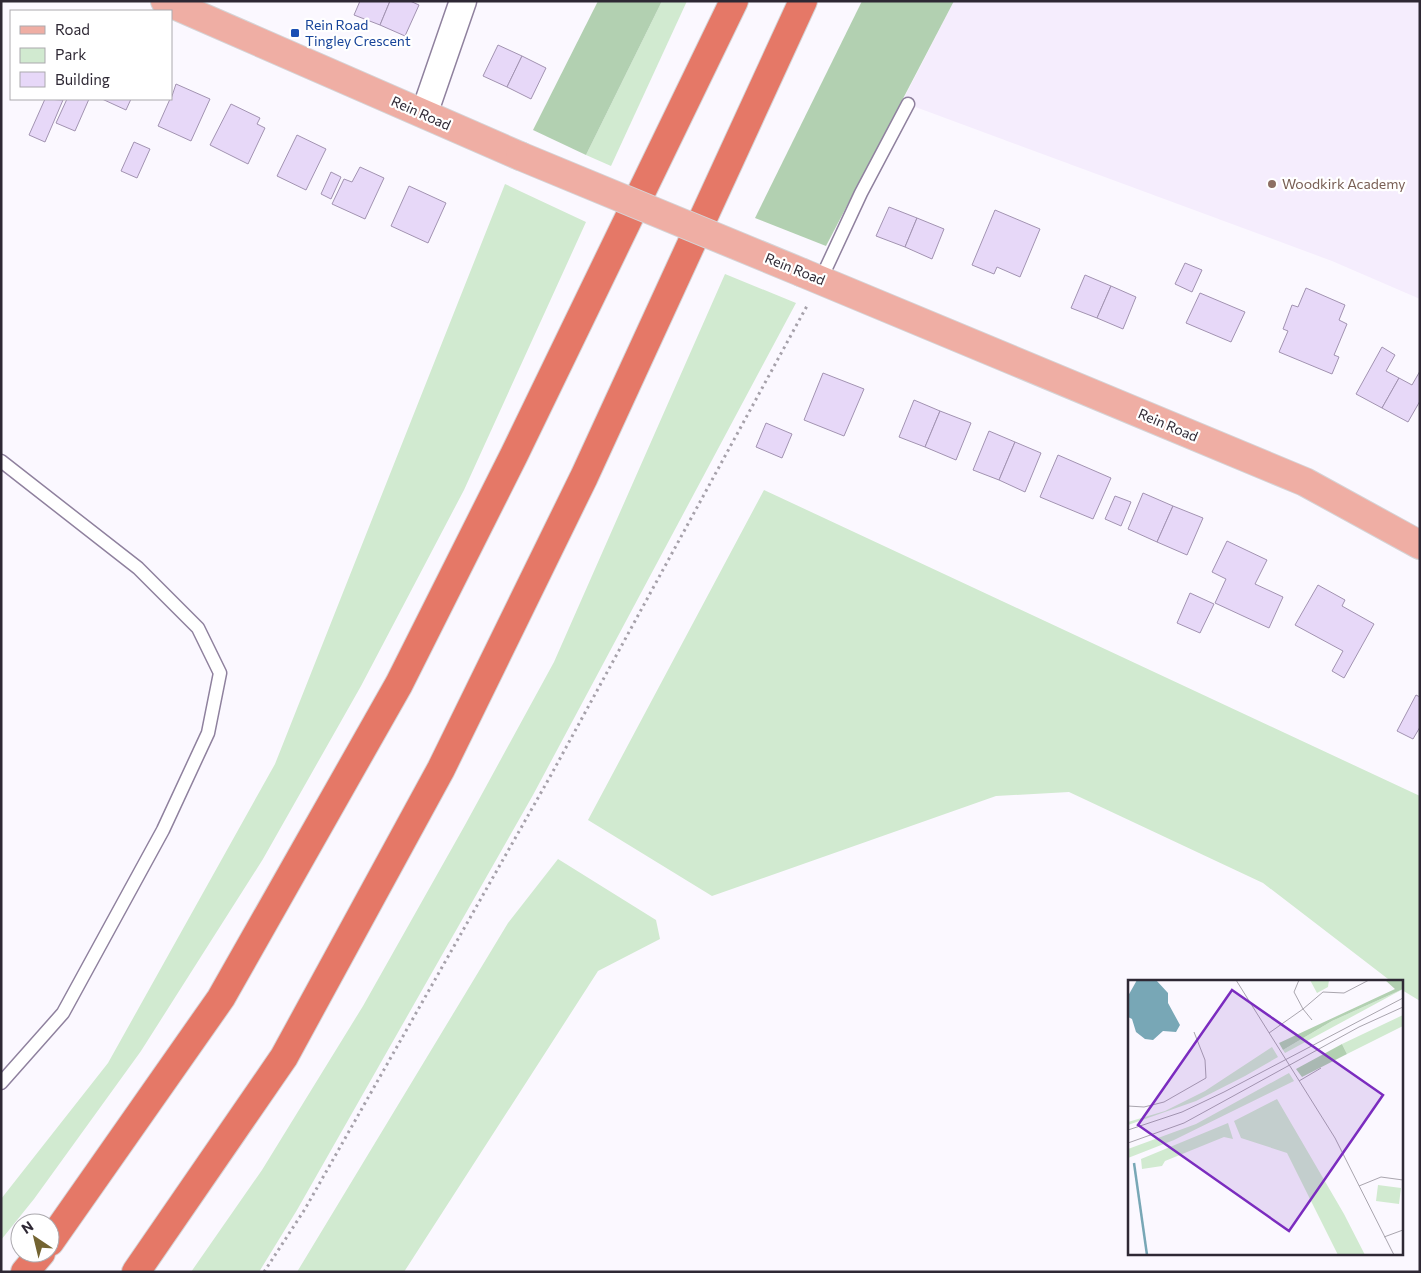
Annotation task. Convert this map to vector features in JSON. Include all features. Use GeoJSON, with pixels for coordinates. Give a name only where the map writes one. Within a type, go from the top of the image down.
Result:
{"type":"FeatureCollection","features":[{"type":"Feature","properties":{"kind":"highway"},"geometry":{"type":"LineString","coordinates":[[60,1228],[222,998],[400,684],[514,455],[734,1]]}},
{"type":"Feature","properties":{"kind":"highway"},"geometry":{"type":"LineString","coordinates":[[136,1272],[284,1056],[441,770],[588,468],[803,1]]}},
{"type":"Feature","properties":{"kind":"main road","name":"Rein Road"},"geometry":{"type":"LineString","coordinates":[[165,1],[520,156],[1305,482],[1420,545]]}},
{"type":"Feature","properties":{"kind":"street"},"geometry":{"type":"LineString","coordinates":[[424,114],[463,1]]}},
{"type":"Feature","properties":{"kind":"lane"},"geometry":{"type":"LineString","coordinates":[[812,276],[861,193],[908,104]]}},
{"type":"Feature","properties":{"kind":"lane"},"geometry":{"type":"LineString","coordinates":[[1,462],[138,568],[198,628],[220,673],[208,733],[163,830],[63,1013],[1,1083]]}},
{"type":"Feature","properties":{"kind":"path"},"geometry":{"type":"LineString","coordinates":[[264,1272],[310,1200],[551,775],[812,276]]}},
{"type":"Feature","properties":{"kind":"shaded area","name":"Woodkirk Academy"},"geometry":{"type":"Polygon","coordinates":[[[954,1],[1420,1],[1420,299],[1332,261],[902,102],[954,1]]]}},
{"type":"Feature","properties":{"kind":"green space"},"geometry":{"type":"Polygon","coordinates":[[[598,1],[662,1],[586,155],[533,130],[598,1]]]}},
{"type":"Feature","properties":{"kind":"green space"},"geometry":{"type":"Polygon","coordinates":[[[662,1],[687,1],[611,166],[586,155],[662,1]]]}},
{"type":"Feature","properties":{"kind":"green space"},"geometry":{"type":"Polygon","coordinates":[[[862,1],[954,1],[826,246],[755,218],[862,1]]]}},
{"type":"Feature","properties":{"kind":"green space"},"geometry":{"type":"Polygon","coordinates":[[[505,184],[586,222],[464,490],[361,686],[263,859],[141,1051],[23,1213],[10,1213],[10,1229],[1,1240],[1,1199],[108,1063],[275,764],[505,184]]]}},
{"type":"Feature","properties":{"kind":"green space"},"geometry":{"type":"Polygon","coordinates":[[[725,274],[796,303],[533,795],[297,1210],[259,1272],[191,1272],[262,1170],[363,1006],[554,662],[725,274]]]}},
{"type":"Feature","properties":{"kind":"green space"},"geometry":{"type":"Polygon","coordinates":[[[764,490],[1420,796],[1420,1001],[1404,991],[1404,980],[1389,980],[1263,883],[1069,792],[996,796],[712,896],[588,820],[764,490]]]}},
{"type":"Feature","properties":{"kind":"green space"},"geometry":{"type":"Polygon","coordinates":[[[558,859],[656,920],[660,939],[598,971],[404,1272],[297,1272],[508,923],[558,859]]]}},
{"type":"Feature","properties":{"kind":"building"},"geometry":{"type":"Polygon","coordinates":[[[360,1],[390,1],[380,25],[354,15],[360,1]]]}},
{"type":"Feature","properties":{"kind":"building"},"geometry":{"type":"Polygon","coordinates":[[[390,1],[410,1],[419,5],[405,36],[380,25],[390,1]]]}},
{"type":"Feature","properties":{"kind":"building"},"geometry":{"type":"Polygon","coordinates":[[[498,45],[522,56],[507,87],[483,76],[498,45]]]}},
{"type":"Feature","properties":{"kind":"building"},"geometry":{"type":"Polygon","coordinates":[[[522,56],[546,68],[531,99],[507,87],[522,56]]]}},
{"type":"Feature","properties":{"kind":"building"},"geometry":{"type":"Polygon","coordinates":[[[176,84],[210,99],[191,141],[158,126],[170,100],[172,100],[176,84]]]}},
{"type":"Feature","properties":{"kind":"building"},"geometry":{"type":"Polygon","coordinates":[[[45,100],[63,100],[45,142],[29,135],[45,100]]]}},
{"type":"Feature","properties":{"kind":"building"},"geometry":{"type":"Polygon","coordinates":[[[67,100],[89,100],[75,131],[56,123],[67,100]]]}},
{"type":"Feature","properties":{"kind":"building"},"geometry":{"type":"Polygon","coordinates":[[[104,100],[131,100],[126,110],[104,100]]]}},
{"type":"Feature","properties":{"kind":"building"},"geometry":{"type":"Polygon","coordinates":[[[231,104],[260,118],[257,124],[265,128],[248,164],[210,145],[231,104]]]}},
{"type":"Feature","properties":{"kind":"building"},"geometry":{"type":"Polygon","coordinates":[[[297,135],[326,149],[306,190],[277,176],[297,135]]]}},
{"type":"Feature","properties":{"kind":"building"},"geometry":{"type":"Polygon","coordinates":[[[134,142],[150,149],[137,178],[121,171],[134,142]]]}},
{"type":"Feature","properties":{"kind":"building"},"geometry":{"type":"Polygon","coordinates":[[[360,167],[384,178],[365,219],[332,204],[344,179],[352,182],[360,167]]]}},
{"type":"Feature","properties":{"kind":"building"},"geometry":{"type":"Polygon","coordinates":[[[331,172],[341,177],[331,199],[321,194],[331,172]]]}},
{"type":"Feature","properties":{"kind":"building"},"geometry":{"type":"Polygon","coordinates":[[[409,186],[446,203],[428,243],[391,226],[409,186]]]}},
{"type":"Feature","properties":{"kind":"building"},"geometry":{"type":"Polygon","coordinates":[[[889,207],[917,218],[905,247],[876,236],[889,207]]]}},
{"type":"Feature","properties":{"kind":"building"},"geometry":{"type":"Polygon","coordinates":[[[995,210],[1040,229],[1020,277],[997,267],[994,274],[972,265],[995,210]]]}},
{"type":"Feature","properties":{"kind":"building"},"geometry":{"type":"Polygon","coordinates":[[[917,218],[944,229],[932,259],[905,247],[917,218]]]}},
{"type":"Feature","properties":{"kind":"building"},"geometry":{"type":"Polygon","coordinates":[[[1185,263],[1202,270],[1192,292],[1175,284],[1185,263]]]}},
{"type":"Feature","properties":{"kind":"building"},"geometry":{"type":"Polygon","coordinates":[[[1085,275],[1111,286],[1097,318],[1071,308],[1085,275]]]}},
{"type":"Feature","properties":{"kind":"building"},"geometry":{"type":"Polygon","coordinates":[[[1111,286],[1136,297],[1123,329],[1097,318],[1111,286]]]}},
{"type":"Feature","properties":{"kind":"building"},"geometry":{"type":"Polygon","coordinates":[[[1306,288],[1345,305],[1339,320],[1347,324],[1334,355],[1339,357],[1332,374],[1279,352],[1288,331],[1283,329],[1292,305],[1298,307],[1306,288]]]}},
{"type":"Feature","properties":{"kind":"building"},"geometry":{"type":"Polygon","coordinates":[[[1200,293],[1245,312],[1231,342],[1186,323],[1200,293]]]}},
{"type":"Feature","properties":{"kind":"building"},"geometry":{"type":"Polygon","coordinates":[[[1382,347],[1395,355],[1386,371],[1399,378],[1382,408],[1356,394],[1382,347]]]}},
{"type":"Feature","properties":{"kind":"building"},"geometry":{"type":"Polygon","coordinates":[[[1420,371],[1420,401],[1408,422],[1382,408],[1399,378],[1412,385],[1420,371]]]}},
{"type":"Feature","properties":{"kind":"building"},"geometry":{"type":"Polygon","coordinates":[[[823,373],[864,389],[844,436],[804,420],[823,373]]]}},
{"type":"Feature","properties":{"kind":"building"},"geometry":{"type":"Polygon","coordinates":[[[914,400],[940,411],[925,447],[899,437],[914,400]]]}},
{"type":"Feature","properties":{"kind":"building"},"geometry":{"type":"Polygon","coordinates":[[[940,411],[971,423],[956,460],[925,447],[940,411]]]}},
{"type":"Feature","properties":{"kind":"building"},"geometry":{"type":"Polygon","coordinates":[[[766,423],[792,434],[782,458],[756,447],[766,423]]]}},
{"type":"Feature","properties":{"kind":"building"},"geometry":{"type":"Polygon","coordinates":[[[989,431],[1015,442],[999,480],[973,470],[989,431]]]}},
{"type":"Feature","properties":{"kind":"building"},"geometry":{"type":"Polygon","coordinates":[[[1015,442],[1041,453],[1025,492],[999,480],[1015,442]]]}},
{"type":"Feature","properties":{"kind":"building"},"geometry":{"type":"Polygon","coordinates":[[[1058,455],[1111,478],[1093,519],[1040,497],[1058,455]]]}},
{"type":"Feature","properties":{"kind":"building"},"geometry":{"type":"Polygon","coordinates":[[[1143,493],[1173,506],[1157,542],[1128,529],[1143,493]]]}},
{"type":"Feature","properties":{"kind":"building"},"geometry":{"type":"Polygon","coordinates":[[[1115,496],[1131,502],[1121,526],[1105,519],[1115,496]]]}},
{"type":"Feature","properties":{"kind":"building"},"geometry":{"type":"Polygon","coordinates":[[[1173,506],[1203,518],[1187,555],[1157,542],[1173,506]]]}},
{"type":"Feature","properties":{"kind":"building"},"geometry":{"type":"Polygon","coordinates":[[[1227,541],[1267,560],[1255,584],[1283,597],[1269,628],[1215,603],[1226,579],[1212,572],[1227,541]]]}},
{"type":"Feature","properties":{"kind":"building"},"geometry":{"type":"Polygon","coordinates":[[[1318,585],[1345,600],[1342,606],[1374,624],[1344,678],[1332,671],[1343,651],[1295,625],[1318,585]]]}},
{"type":"Feature","properties":{"kind":"building"},"geometry":{"type":"Polygon","coordinates":[[[1190,593],[1214,604],[1200,633],[1177,623],[1190,593]]]}},
{"type":"Feature","properties":{"kind":"building"},"geometry":{"type":"Polygon","coordinates":[[[1416,695],[1420,697],[1420,727],[1413,739],[1397,731],[1416,695]]]}},
{"type":"Feature","properties":{"kind":"place","name":"Rein Road Tingley Crescent"},"geometry":{"type":"Point","coordinates":[295,33]}},
{"type":"Feature","properties":{"kind":"place","name":"Woodkirk Academy"},"geometry":{"type":"Point","coordinates":[1272,184]}}]}
